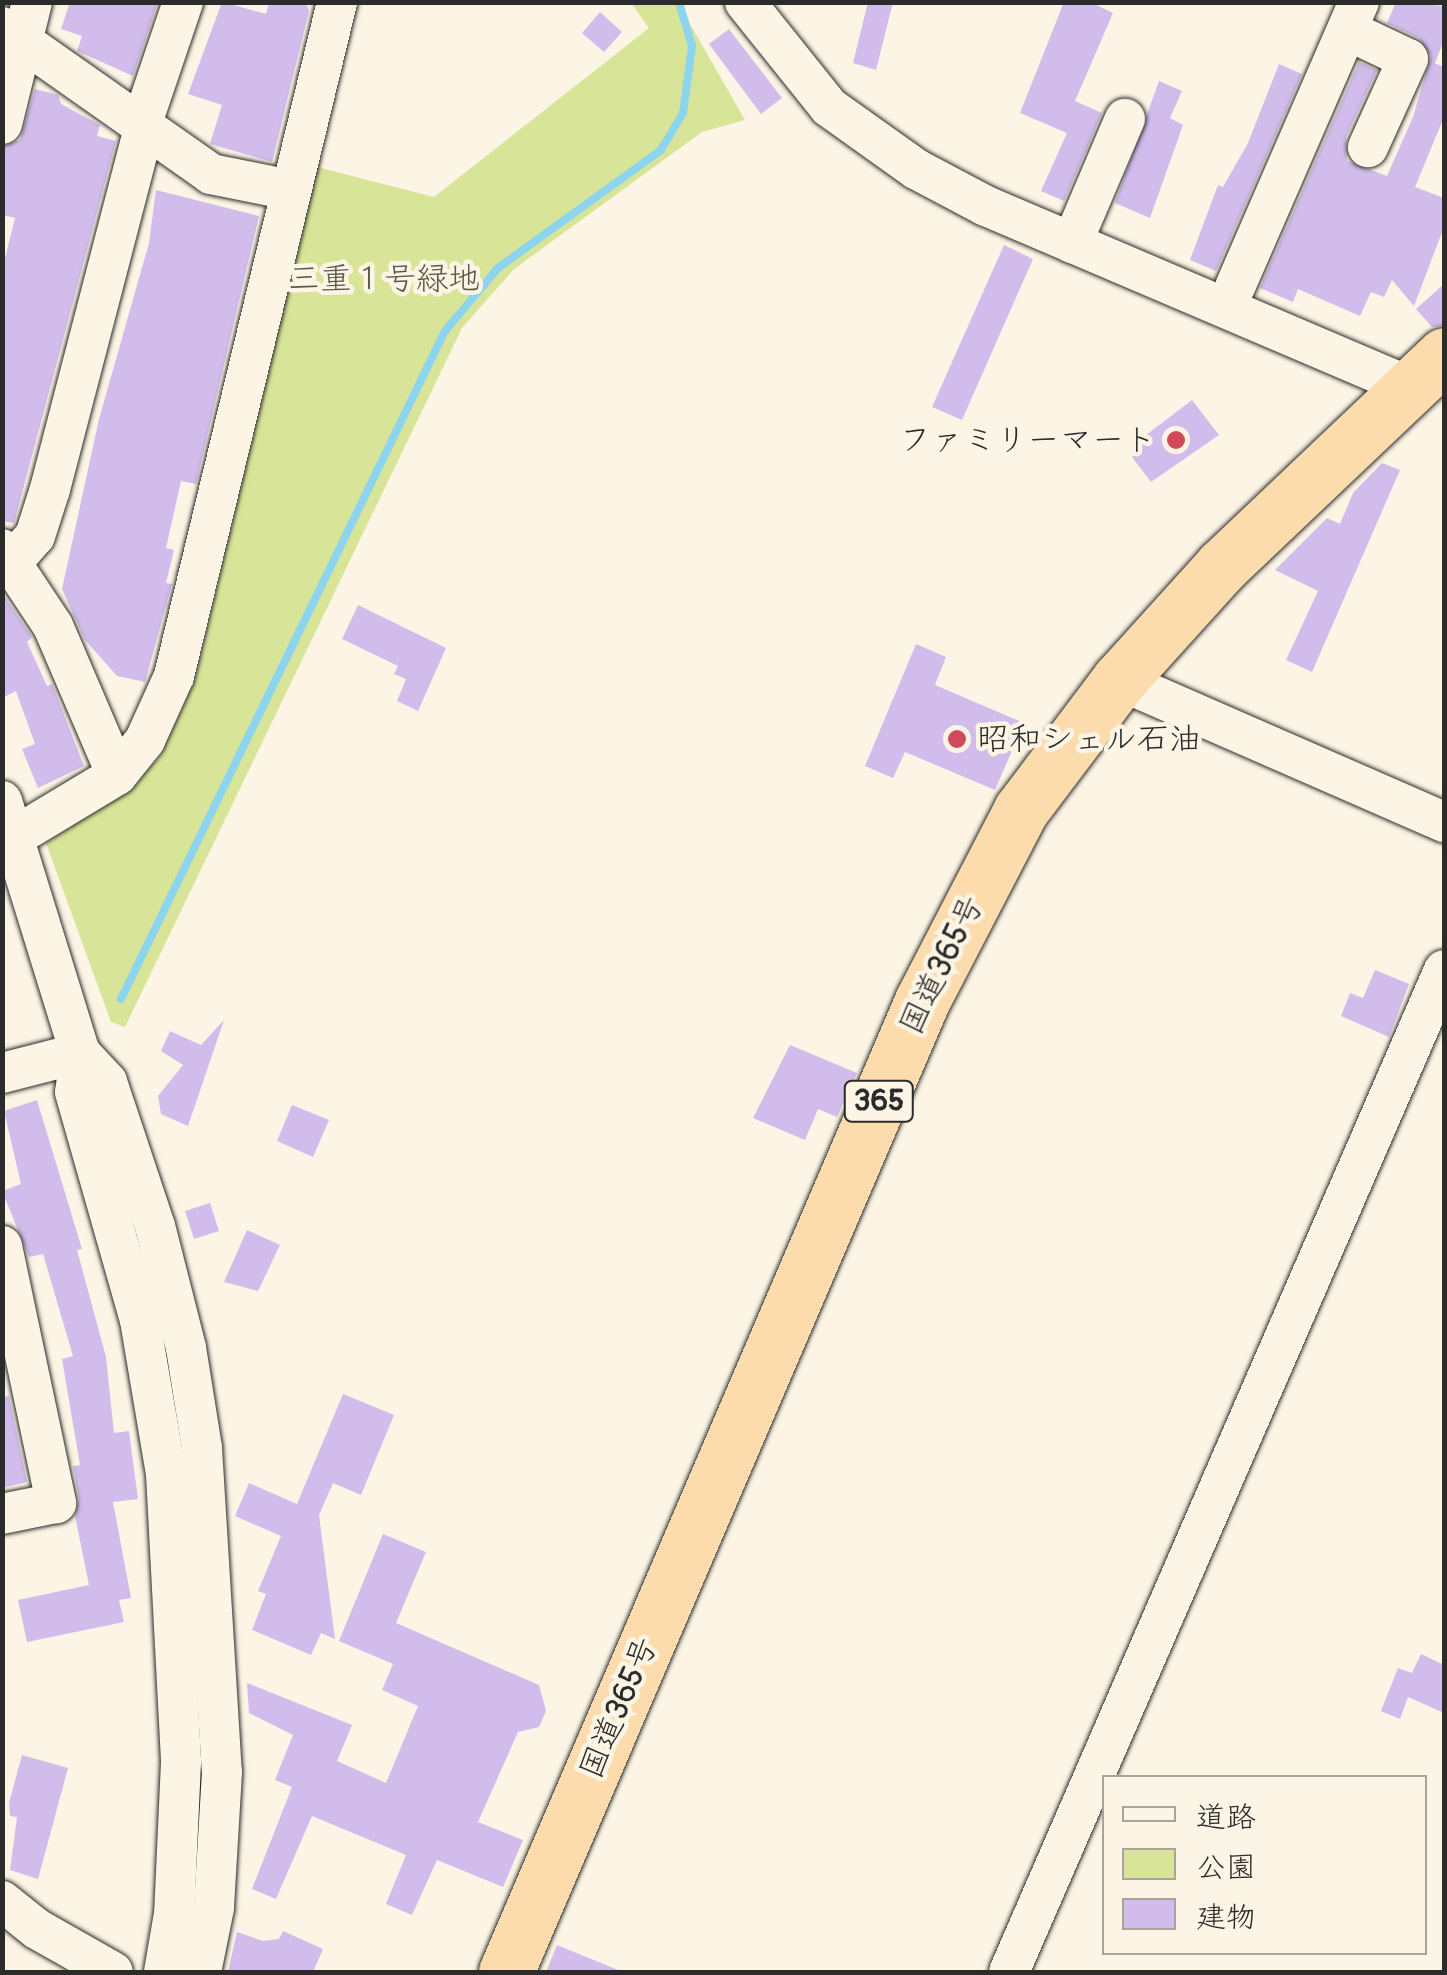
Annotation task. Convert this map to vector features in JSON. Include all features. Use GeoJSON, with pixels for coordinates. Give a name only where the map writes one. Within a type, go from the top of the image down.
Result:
{"type":"FeatureCollection","features":[{"type":"Feature","properties":{"kind":"highway","name":"国道365号"},"geometry":{"type":"LineString","coordinates":[[506,1972],[922,1001],[1020,810],[1119,680],[1222,566],[1428,371]]}},
{"type":"Feature","properties":{"kind":"street"},"geometry":{"type":"LineString","coordinates":[[117,775],[53,626],[8,555],[35,536],[50,489],[143,127],[183,2]]}},
{"type":"Feature","properties":{"kind":"street"},"geometry":{"type":"LineString","coordinates":[[164,1972],[174,1914],[181,1762],[166,1474],[140,1320],[75,1092],[80,1053],[8,819],[117,775],[145,740],[174,676],[337,2]]}},
{"type":"Feature","properties":{"kind":"street"},"geometry":{"type":"LineString","coordinates":[[745,2],[829,107],[883,150],[986,206],[1072,243],[1428,371]]}},
{"type":"Feature","properties":{"kind":"street"},"geometry":{"type":"LineString","coordinates":[[1235,287],[1354,17],[1408,59],[1368,148]]}},
{"type":"Feature","properties":{"kind":"street"},"geometry":{"type":"LineString","coordinates":[[20,22],[143,127],[211,174],[290,190]]}},
{"type":"Feature","properties":{"kind":"street"},"geometry":{"type":"LineString","coordinates":[[2,124],[20,22]]}},
{"type":"Feature","properties":{"kind":"street"},"geometry":{"type":"LineString","coordinates":[[1072,243],[1125,118]]}},
{"type":"Feature","properties":{"kind":"street"},"geometry":{"type":"LineString","coordinates":[[1119,680],[1444,822]]}},
{"type":"Feature","properties":{"kind":"street"},"geometry":{"type":"LineString","coordinates":[[1009,1972],[1444,970]]}},
{"type":"Feature","properties":{"kind":"street"},"geometry":{"type":"LineString","coordinates":[[2,1073],[80,1053]]}},
{"type":"Feature","properties":{"kind":"street"},"geometry":{"type":"LineString","coordinates":[[80,1053],[106,1082],[155,1226],[186,1348],[202,1448],[222,1772],[214,1908],[201,1972]]}},
{"type":"Feature","properties":{"kind":"street"},"geometry":{"type":"LineString","coordinates":[[2,1246],[16,1355],[56,1503],[2,1514]]}},
{"type":"Feature","properties":{"kind":"street"},"geometry":{"type":"LineString","coordinates":[[2,1901],[37,1929],[114,1972]]}},
{"type":"Feature","properties":{"kind":"green space","name":"三重１号緑地"},"geometry":{"type":"Polygon","coordinates":[[[631,3],[678,3],[745,120],[702,132],[514,269],[462,328],[125,1027],[111,1022],[46,843],[127,790],[159,758],[195,680],[317,167],[434,197],[649,28],[631,3]]]}},
{"type":"Feature","properties":{"kind":"building"},"geometry":{"type":"Polygon","coordinates":[[[70,2],[158,2],[133,76],[77,51],[82,36],[61,29],[70,2]]]}},
{"type":"Feature","properties":{"kind":"building"},"geometry":{"type":"Polygon","coordinates":[[[222,2],[266,14],[269,2],[306,2],[309,11],[272,162],[210,144],[222,105],[188,94],[222,2]]]}},
{"type":"Feature","properties":{"kind":"building"},"geometry":{"type":"Polygon","coordinates":[[[868,2],[893,2],[876,70],[853,63],[868,2]]]}},
{"type":"Feature","properties":{"kind":"building"},"geometry":{"type":"Polygon","coordinates":[[[1064,2],[1090,2],[1113,13],[1075,101],[1102,113],[1064,201],[1041,191],[1067,133],[1020,113],[1064,2]]]}},
{"type":"Feature","properties":{"kind":"building"},"geometry":{"type":"Polygon","coordinates":[[[1396,2],[1444,6],[1444,40],[1435,63],[1444,67],[1444,117],[1415,187],[1444,198],[1444,227],[1414,306],[1392,280],[1384,297],[1371,292],[1360,316],[1298,289],[1293,302],[1260,288],[1359,62],[1377,70],[1346,137],[1347,161],[1387,176],[1413,117],[1431,56],[1419,38],[1387,23],[1396,2]]]}},
{"type":"Feature","properties":{"kind":"building"},"geometry":{"type":"Polygon","coordinates":[[[600,12],[622,32],[604,52],[582,33],[600,12]]]}},
{"type":"Feature","properties":{"kind":"building"},"geometry":{"type":"Polygon","coordinates":[[[729,29],[782,98],[761,114],[709,44],[729,29]]]}},
{"type":"Feature","properties":{"kind":"building"},"geometry":{"type":"Polygon","coordinates":[[[1279,64],[1302,74],[1216,271],[1190,260],[1218,185],[1223,187],[1248,143],[1279,64]]]}},
{"type":"Feature","properties":{"kind":"building"},"geometry":{"type":"Polygon","coordinates":[[[1159,81],[1182,91],[1170,118],[1183,125],[1150,218],[1115,203],[1159,81]]]}},
{"type":"Feature","properties":{"kind":"building"},"geometry":{"type":"Polygon","coordinates":[[[35,89],[58,95],[61,104],[100,125],[97,136],[116,141],[14,523],[2,521],[2,270],[15,218],[2,215],[2,147],[20,140],[35,89]]]}},
{"type":"Feature","properties":{"kind":"building"},"geometry":{"type":"Polygon","coordinates":[[[156,190],[259,216],[196,484],[181,481],[166,548],[174,550],[166,583],[172,584],[145,682],[117,676],[85,640],[62,589],[99,419],[149,243],[156,190]]]}},
{"type":"Feature","properties":{"kind":"building"},"geometry":{"type":"Polygon","coordinates":[[[1004,245],[1033,259],[962,420],[932,407],[1004,245]]]}},
{"type":"Feature","properties":{"kind":"building"},"geometry":{"type":"Polygon","coordinates":[[[1444,284],[1444,325],[1432,327],[1416,309],[1444,284]]]}},
{"type":"Feature","properties":{"kind":"building","name":"ファミリーマート"},"geometry":{"type":"Polygon","coordinates":[[[1192,400],[1219,435],[1151,482],[1132,457],[1137,452],[1133,445],[1192,400]]]}},
{"type":"Feature","properties":{"kind":"building"},"geometry":{"type":"Polygon","coordinates":[[[1382,463],[1400,470],[1312,672],[1286,660],[1318,591],[1275,570],[1327,518],[1340,524],[1353,493],[1382,463]]]}},
{"type":"Feature","properties":{"kind":"building"},"geometry":{"type":"Polygon","coordinates":[[[2,593],[32,637],[27,642],[47,686],[52,684],[84,766],[38,788],[22,749],[35,744],[16,691],[2,698],[2,593]]]}},
{"type":"Feature","properties":{"kind":"building"},"geometry":{"type":"Polygon","coordinates":[[[358,605],[446,648],[418,711],[397,701],[406,679],[394,674],[398,666],[342,639],[358,605]]]}},
{"type":"Feature","properties":{"kind":"building"},"geometry":{"type":"Polygon","coordinates":[[[916,644],[946,657],[935,685],[1024,723],[995,790],[905,752],[893,778],[865,766],[916,644]]]}},
{"type":"Feature","properties":{"kind":"building"},"geometry":{"type":"Polygon","coordinates":[[[1375,970],[1409,984],[1389,1037],[1341,1016],[1350,993],[1363,998],[1375,970]]]}},
{"type":"Feature","properties":{"kind":"building"},"geometry":{"type":"Polygon","coordinates":[[[224,1020],[188,1126],[161,1114],[158,1096],[183,1065],[161,1051],[170,1031],[201,1045],[224,1020]]]}},
{"type":"Feature","properties":{"kind":"building"},"geometry":{"type":"Polygon","coordinates":[[[790,1045],[857,1073],[837,1117],[818,1109],[805,1140],[753,1118],[790,1045]]]}},
{"type":"Feature","properties":{"kind":"building"},"geometry":{"type":"Polygon","coordinates":[[[37,1100],[82,1249],[77,1250],[106,1357],[114,1433],[129,1431],[138,1499],[113,1502],[131,1598],[119,1600],[124,1622],[27,1642],[18,1600],[89,1585],[75,1516],[79,1499],[73,1466],[80,1465],[62,1359],[73,1356],[43,1254],[29,1257],[2,1191],[21,1184],[4,1111],[37,1100]]]}},
{"type":"Feature","properties":{"kind":"building"},"geometry":{"type":"Polygon","coordinates":[[[292,1105],[329,1120],[313,1157],[277,1141],[292,1105]]]}},
{"type":"Feature","properties":{"kind":"building"},"geometry":{"type":"Polygon","coordinates":[[[210,1203],[219,1231],[194,1239],[185,1211],[210,1203]]]}},
{"type":"Feature","properties":{"kind":"building"},"geometry":{"type":"Polygon","coordinates":[[[247,1230],[280,1245],[258,1291],[224,1282],[247,1230]]]}},
{"type":"Feature","properties":{"kind":"building"},"geometry":{"type":"Polygon","coordinates":[[[343,1394],[394,1415],[361,1495],[333,1483],[319,1515],[335,1639],[321,1633],[311,1655],[252,1630],[266,1594],[258,1591],[281,1536],[235,1516],[249,1483],[297,1504],[343,1394]]]}},
{"type":"Feature","properties":{"kind":"building"},"geometry":{"type":"Polygon","coordinates":[[[9,1396],[27,1482],[2,1488],[2,1397],[9,1396]]]}},
{"type":"Feature","properties":{"kind":"building"},"geometry":{"type":"Polygon","coordinates":[[[383,1534],[426,1552],[396,1623],[539,1685],[546,1711],[539,1727],[518,1732],[478,1822],[523,1840],[503,1887],[437,1860],[412,1915],[386,1904],[406,1855],[312,1816],[276,1899],[252,1889],[292,1787],[275,1780],[293,1735],[249,1713],[247,1683],[352,1725],[337,1761],[386,1783],[418,1706],[382,1690],[393,1664],[339,1641],[383,1534]]]}},
{"type":"Feature","properties":{"kind":"building"},"geometry":{"type":"Polygon","coordinates":[[[1421,1654],[1444,1665],[1444,1713],[1408,1697],[1400,1719],[1381,1711],[1398,1668],[1412,1673],[1421,1654]]]}},
{"type":"Feature","properties":{"kind":"building"},"geometry":{"type":"Polygon","coordinates":[[[22,1755],[68,1768],[38,1879],[10,1870],[17,1817],[10,1816],[9,1803],[22,1755]]]}},
{"type":"Feature","properties":{"kind":"building"},"geometry":{"type":"Polygon","coordinates":[[[283,1931],[323,1949],[313,1972],[228,1972],[237,1932],[263,1941],[279,1939],[283,1931]]]}},
{"type":"Feature","properties":{"kind":"building"},"geometry":{"type":"Polygon","coordinates":[[[557,1945],[623,1972],[546,1972],[557,1945]]]}},
{"type":"Feature","properties":{"kind":"waterway"},"geometry":{"type":"LineString","coordinates":[[121,999],[445,331],[498,268],[661,150],[683,113],[692,46],[679,2]]}},
{"type":"Feature","properties":{"kind":"waterway"},"geometry":{"type":"LineString","coordinates":[[199,1781],[201,1812]]}},
{"type":"Feature","properties":{"kind":"place","name":"ファミリーマート"},"geometry":{"type":"Point","coordinates":[1176,440]}},
{"type":"Feature","properties":{"kind":"place","name":"昭和シェル石油"},"geometry":{"type":"Point","coordinates":[957,739]}}]}
